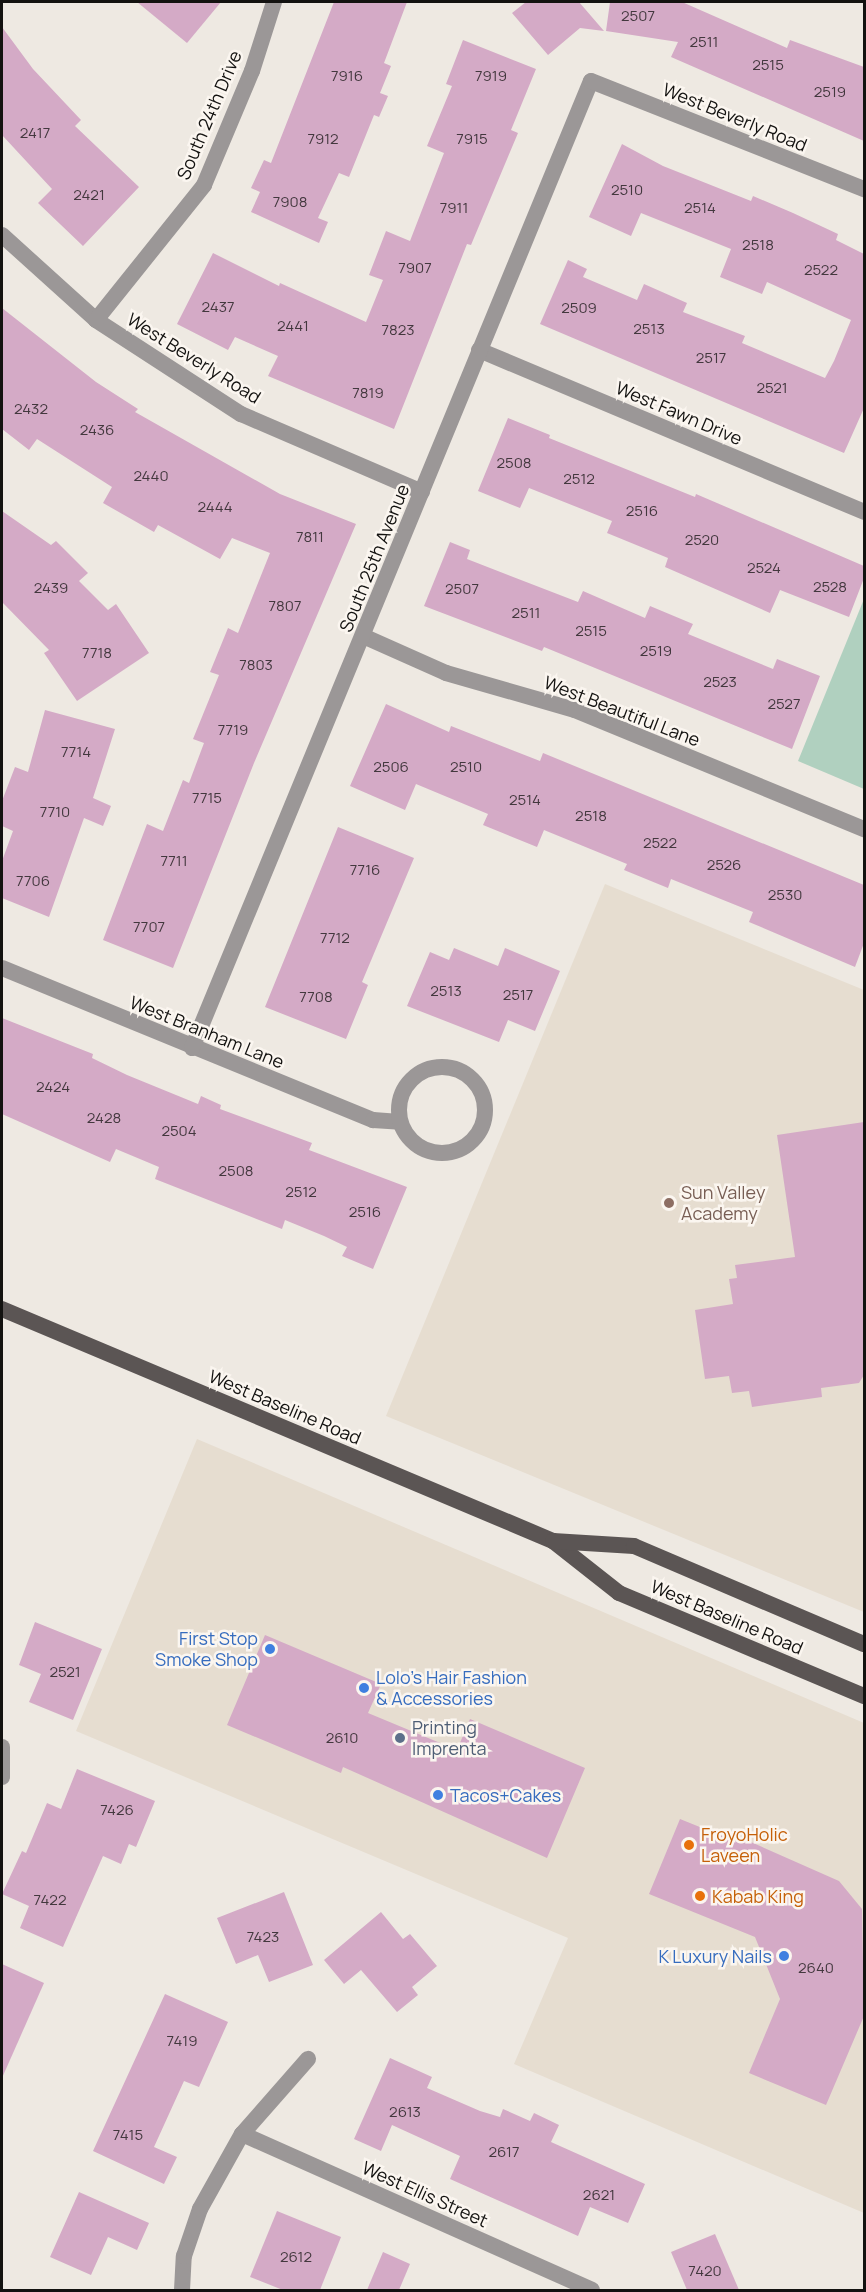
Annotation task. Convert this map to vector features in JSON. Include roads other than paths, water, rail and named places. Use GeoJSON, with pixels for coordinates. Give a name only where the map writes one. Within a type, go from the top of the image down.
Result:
{"type":"FeatureCollection","features":[{"type":"Feature","properties":{"kind":"main road","name":"West Baseline Road"},"geometry":{"type":"LineString","coordinates":[[2,1309],[553,1541],[619,1593],[864,1696]]}},
{"type":"Feature","properties":{"kind":"main road","name":"West Baseline Road"},"geometry":{"type":"LineString","coordinates":[[553,1541],[633,1546],[864,1644]]}},
{"type":"Feature","properties":{"kind":"street","name":"South 24th Drive"},"geometry":{"type":"LineString","coordinates":[[96,320],[204,184],[252,71],[274,2]]}},
{"type":"Feature","properties":{"kind":"street","name":"West Beverly Road"},"geometry":{"type":"LineString","coordinates":[[591,81],[864,189]]}},
{"type":"Feature","properties":{"kind":"street","name":"South 25th Avenue"},"geometry":{"type":"LineString","coordinates":[[192,1048],[591,81]]}},
{"type":"Feature","properties":{"kind":"street","name":"West Beverly Road"},"geometry":{"type":"LineString","coordinates":[[2,235],[96,320],[241,414],[422,492]]}},
{"type":"Feature","properties":{"kind":"street","name":"West Fawn Drive"},"geometry":{"type":"LineString","coordinates":[[479,350],[864,512]]}},
{"type":"Feature","properties":{"kind":"street","name":"West Beautiful Lane"},"geometry":{"type":"LineString","coordinates":[[363,636],[446,673],[575,710],[864,829]]}},
{"type":"Feature","properties":{"kind":"street","name":"West Branham Lane"},"geometry":{"type":"LineString","coordinates":[[2,968],[192,1048],[373,1120],[400,1122]]}},
{"type":"Feature","properties":{"kind":"street"},"geometry":{"type":"LineString","coordinates":[[430,1069],[460,1071],[481,1093],[483,1122],[466,1146],[453,1152],[426,1151],[410,1139],[400,1122],[401,1095],[408,1083],[430,1069]]}},
{"type":"Feature","properties":{"kind":"street"},"geometry":{"type":"LineString","coordinates":[[2,1748],[2,1777]]}},
{"type":"Feature","properties":{"kind":"street"},"geometry":{"type":"LineString","coordinates":[[182,2290],[184,2256],[192,2231],[242,2134],[308,2059]]}},
{"type":"Feature","properties":{"kind":"street","name":"West Ellis Street"},"geometry":{"type":"LineString","coordinates":[[242,2134],[592,2290]]}},
{"type":"Feature","properties":{"kind":"place","name":"Sun Valley Academy"},"geometry":{"type":"Point","coordinates":[669,1203]}},
{"type":"Feature","properties":{"kind":"place","name":"First Stop Smoke Shop"},"geometry":{"type":"Point","coordinates":[270,1649]}},
{"type":"Feature","properties":{"kind":"place","name":"Lolo's Hair Fashion & Accessories"},"geometry":{"type":"Point","coordinates":[364,1688]}},
{"type":"Feature","properties":{"kind":"place","name":"Printing Imprenta"},"geometry":{"type":"Point","coordinates":[400,1738]}},
{"type":"Feature","properties":{"kind":"place","name":"Tacos+Cakes"},"geometry":{"type":"Point","coordinates":[438,1795]}},
{"type":"Feature","properties":{"kind":"place","name":"FroyoHolic Laveen"},"geometry":{"type":"Point","coordinates":[689,1845]}},
{"type":"Feature","properties":{"kind":"place","name":"Kabab King"},"geometry":{"type":"Point","coordinates":[700,1896]}},
{"type":"Feature","properties":{"kind":"place","name":"K Luxury Nails"},"geometry":{"type":"Point","coordinates":[784,1956]}}]}
